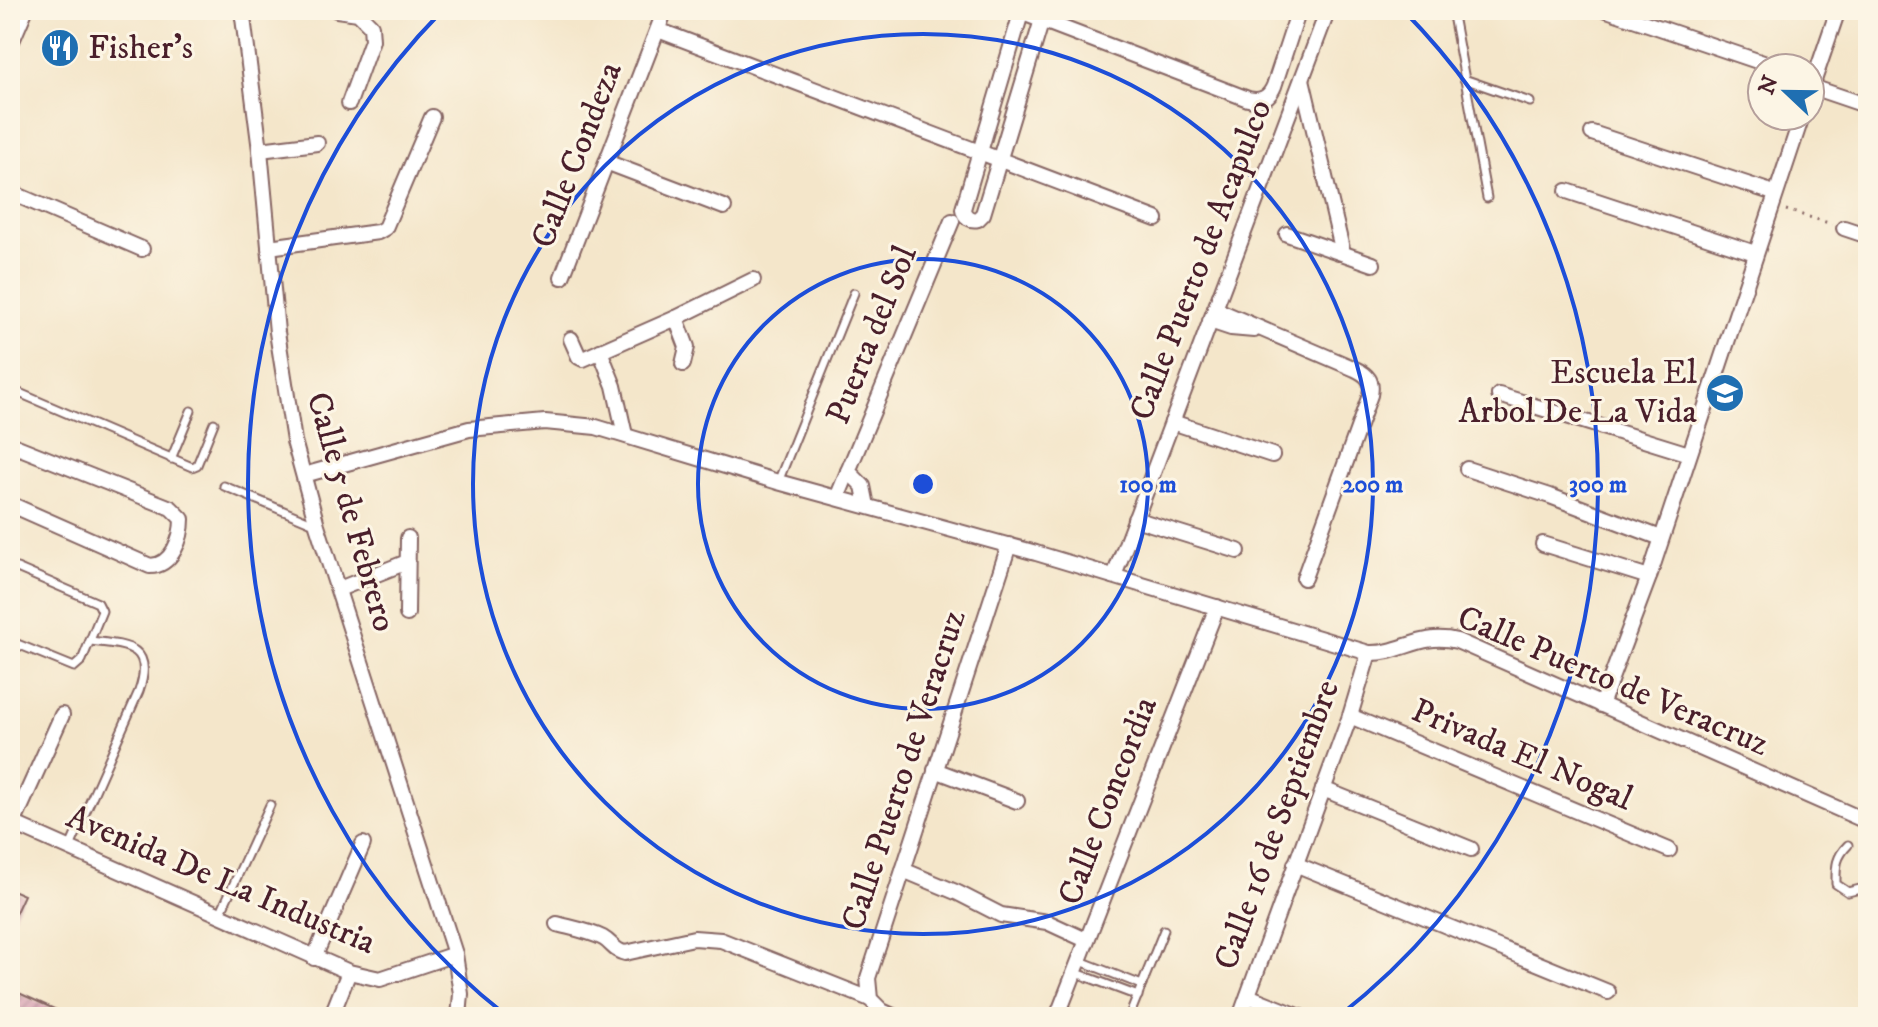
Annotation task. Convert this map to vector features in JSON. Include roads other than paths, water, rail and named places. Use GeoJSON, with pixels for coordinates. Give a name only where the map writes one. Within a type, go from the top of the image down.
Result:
{"type":"FeatureCollection","features":[{"type":"Feature","properties":{"kind":"main road"},"geometry":{"type":"LineString","coordinates":[[10,38],[22,10]]}},
{"type":"Feature","properties":{"kind":"street","name":"Calle 5 de Febrero"},"geometry":{"type":"LineString","coordinates":[[242,10],[287,407],[317,525],[455,954],[461,994],[459,1017]]}},
{"type":"Feature","properties":{"kind":"street"},"geometry":{"type":"LineString","coordinates":[[337,10],[358,13],[371,26],[372,40],[349,103]]}},
{"type":"Feature","properties":{"kind":"street","name":"Calle Condeza"},"geometry":{"type":"LineString","coordinates":[[562,277],[665,10]]}},
{"type":"Feature","properties":{"kind":"street"},"geometry":{"type":"LineString","coordinates":[[1043,15],[983,214],[978,219],[968,218],[963,209],[1019,11],[1043,15],[1248,99],[1264,99],[1274,86],[1299,10]]}},
{"type":"Feature","properties":{"kind":"street","name":"Calle Puerto de Acapulco"},"geometry":{"type":"LineString","coordinates":[[1114,576],[1328,10]]}},
{"type":"Feature","properties":{"kind":"street"},"geometry":{"type":"LineString","coordinates":[[1607,10],[1746,57]]}},
{"type":"Feature","properties":{"kind":"street"},"geometry":{"type":"LineString","coordinates":[[1823,52],[1838,10]]}},
{"type":"Feature","properties":{"kind":"street"},"geometry":{"type":"LineString","coordinates":[[658,30],[1156,219]]}},
{"type":"Feature","properties":{"kind":"street"},"geometry":{"type":"LineString","coordinates":[[1302,79],[1343,253]]}},
{"type":"Feature","properties":{"kind":"street"},"geometry":{"type":"LineString","coordinates":[[1826,91],[1868,106]]}},
{"type":"Feature","properties":{"kind":"street"},"geometry":{"type":"LineString","coordinates":[[269,247],[378,232],[385,228],[432,117]]}},
{"type":"Feature","properties":{"kind":"street"},"geometry":{"type":"LineString","coordinates":[[1601,705],[1649,577],[1796,132]]}},
{"type":"Feature","properties":{"kind":"street"},"geometry":{"type":"LineString","coordinates":[[1592,133],[1772,199]]}},
{"type":"Feature","properties":{"kind":"street"},"geometry":{"type":"LineString","coordinates":[[260,150],[317,143]]}},
{"type":"Feature","properties":{"kind":"street"},"geometry":{"type":"LineString","coordinates":[[606,162],[724,207]]}},
{"type":"Feature","properties":{"kind":"street"},"geometry":{"type":"LineString","coordinates":[[1567,191],[1755,253]]}},
{"type":"Feature","properties":{"kind":"street"},"geometry":{"type":"LineString","coordinates":[[10,192],[142,249]]}},
{"type":"Feature","properties":{"kind":"street","name":"Puerta del Sol"},"geometry":{"type":"LineString","coordinates":[[837,498],[952,221]]}},
{"type":"Feature","properties":{"kind":"street"},"geometry":{"type":"LineString","coordinates":[[1844,228],[1868,236]]}},
{"type":"Feature","properties":{"kind":"street"},"geometry":{"type":"LineString","coordinates":[[1287,234],[1373,264]]}},
{"type":"Feature","properties":{"kind":"street"},"geometry":{"type":"LineString","coordinates":[[571,339],[579,357],[583,359],[753,280]]}},
{"type":"Feature","properties":{"kind":"street"},"geometry":{"type":"LineString","coordinates":[[1212,315],[1262,331],[1355,369],[1371,381],[1370,395],[1304,578]]}},
{"type":"Feature","properties":{"kind":"street"},"geometry":{"type":"LineString","coordinates":[[676,318],[687,347],[683,364]]}},
{"type":"Feature","properties":{"kind":"street"},"geometry":{"type":"LineString","coordinates":[[600,351],[614,386],[625,435]]}},
{"type":"Feature","properties":{"kind":"street"},"geometry":{"type":"LineString","coordinates":[[1499,395],[1689,454]]}},
{"type":"Feature","properties":{"kind":"street"},"geometry":{"type":"LineString","coordinates":[[1172,422],[1272,455]]}},
{"type":"Feature","properties":{"kind":"street","name":"Calle Puerto de Veracruz"},"geometry":{"type":"LineString","coordinates":[[304,475],[469,429],[563,423],[596,427],[778,482],[1009,545],[1369,653],[1387,652],[1430,638],[1465,644],[1868,822]]}},
{"type":"Feature","properties":{"kind":"street"},"geometry":{"type":"LineString","coordinates":[[10,444],[171,508],[182,519],[182,528],[169,559],[150,566],[10,504]]}},
{"type":"Feature","properties":{"kind":"street"},"geometry":{"type":"LineString","coordinates":[[1467,469],[1661,538]]}},
{"type":"Feature","properties":{"kind":"street","name":"Puerta del Sol"},"geometry":{"type":"LineString","coordinates":[[848,471],[863,486],[867,506]]}},
{"type":"Feature","properties":{"kind":"street"},"geometry":{"type":"LineString","coordinates":[[1135,519],[1238,551]]}},
{"type":"Feature","properties":{"kind":"street"},"geometry":{"type":"LineString","coordinates":[[407,614],[408,538]]}},
{"type":"Feature","properties":{"kind":"street"},"geometry":{"type":"LineString","coordinates":[[1543,544],[1649,577]]}},
{"type":"Feature","properties":{"kind":"street","name":"Calle Puerto de Veracruz"},"geometry":{"type":"LineString","coordinates":[[870,999],[868,978],[1009,545]]}},
{"type":"Feature","properties":{"kind":"street"},"geometry":{"type":"LineString","coordinates":[[339,589],[407,562]]}},
{"type":"Feature","properties":{"kind":"street","name":"Calle Concordia"},"geometry":{"type":"LineString","coordinates":[[1057,1017],[1217,607]]}},
{"type":"Feature","properties":{"kind":"street","name":"Calle 16 de Septiembre"},"geometry":{"type":"LineString","coordinates":[[1240,1017],[1350,716],[1369,653]]}},
{"type":"Feature","properties":{"kind":"street"},"geometry":{"type":"LineString","coordinates":[[12,823],[62,715]]}},
{"type":"Feature","properties":{"kind":"street","name":"Privada El Nogal"},"geometry":{"type":"LineString","coordinates":[[1350,716],[1669,850]]}},
{"type":"Feature","properties":{"kind":"street"},"geometry":{"type":"LineString","coordinates":[[935,770],[1017,801]]}},
{"type":"Feature","properties":{"kind":"street"},"geometry":{"type":"LineString","coordinates":[[1323,789],[1471,849]]}},
{"type":"Feature","properties":{"kind":"street","name":"Avenida De La Industria"},"geometry":{"type":"LineString","coordinates":[[12,823],[349,972],[380,979],[455,954]]}},
{"type":"Feature","properties":{"kind":"street"},"geometry":{"type":"LineString","coordinates":[[314,958],[363,844]]}},
{"type":"Feature","properties":{"kind":"street"},"geometry":{"type":"LineString","coordinates":[[1295,864],[1608,992]]}},
{"type":"Feature","properties":{"kind":"street"},"geometry":{"type":"LineString","coordinates":[[903,870],[1001,915],[1047,922],[1086,940]]}},
{"type":"Feature","properties":{"kind":"street"},"geometry":{"type":"LineString","coordinates":[[557,924],[591,933],[625,953],[694,938],[721,940],[870,999],[885,1015]]}},
{"type":"Feature","properties":{"kind":"street"},"geometry":{"type":"LineString","coordinates":[[331,1017],[349,972]]}},
{"type":"Feature","properties":{"kind":"street"},"geometry":{"type":"LineString","coordinates":[[1248,996],[1301,1017]]}},
{"type":"Feature","properties":{"kind":"lane"},"geometry":{"type":"LineString","coordinates":[[1452,10],[1487,198]]}},
{"type":"Feature","properties":{"kind":"lane"},"geometry":{"type":"LineString","coordinates":[[1464,79],[1530,102]]}},
{"type":"Feature","properties":{"kind":"lane"},"geometry":{"type":"LineString","coordinates":[[778,482],[854,293]]}},
{"type":"Feature","properties":{"kind":"lane"},"geometry":{"type":"LineString","coordinates":[[10,389],[190,467],[197,465],[214,423]]}},
{"type":"Feature","properties":{"kind":"lane"},"geometry":{"type":"LineString","coordinates":[[171,459],[191,411]]}},
{"type":"Feature","properties":{"kind":"lane"},"geometry":{"type":"LineString","coordinates":[[224,486],[317,525]]}},
{"type":"Feature","properties":{"kind":"lane"},"geometry":{"type":"LineString","coordinates":[[10,641],[74,667],[82,660],[102,611],[100,605],[17,568]]}},
{"type":"Feature","properties":{"kind":"lane"},"geometry":{"type":"LineString","coordinates":[[69,849],[139,691],[144,673],[144,665],[136,651],[125,645],[90,641]]}},
{"type":"Feature","properties":{"kind":"lane"},"geometry":{"type":"LineString","coordinates":[[219,916],[270,805]]}},
{"type":"Feature","properties":{"kind":"lane"},"geometry":{"type":"LineString","coordinates":[[1848,845],[1835,864],[1836,884],[1848,892],[1868,887]]}},
{"type":"Feature","properties":{"kind":"lane"},"geometry":{"type":"LineString","coordinates":[[1129,1017],[1164,930]]}},
{"type":"Feature","properties":{"kind":"lane"},"geometry":{"type":"LineString","coordinates":[[1076,966],[1142,985]]}},
{"type":"Feature","properties":{"kind":"lane"},"geometry":{"type":"LineString","coordinates":[[1076,966],[1138,996]]}},
{"type":"Feature","properties":{"kind":"place","name":"Fisher’s"},"geometry":{"type":"Point","coordinates":[60,48]}},
{"type":"Feature","properties":{"kind":"place","name":"Escuela El Arbol De La Vida"},"geometry":{"type":"Point","coordinates":[1725,393]}}]}
